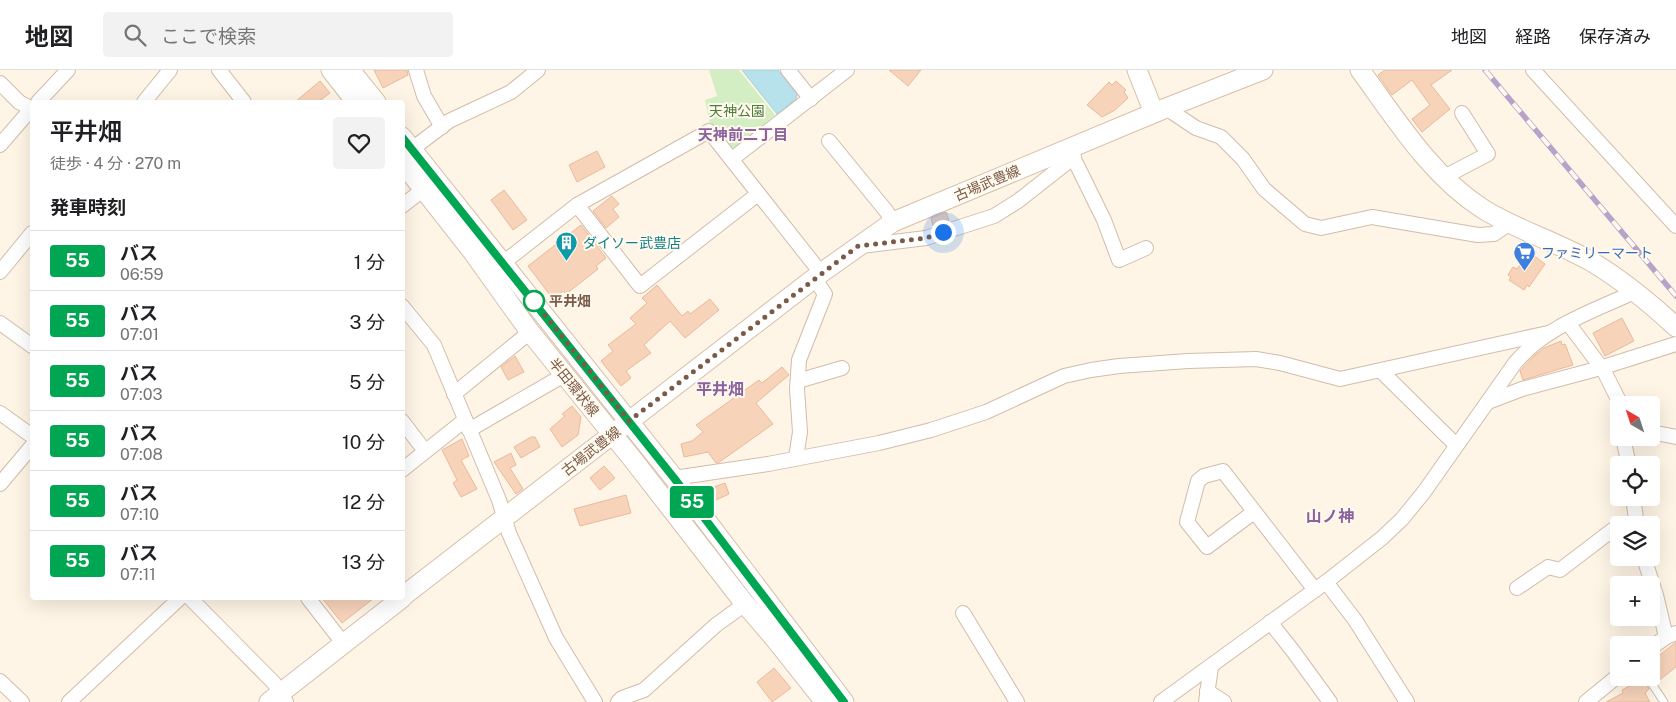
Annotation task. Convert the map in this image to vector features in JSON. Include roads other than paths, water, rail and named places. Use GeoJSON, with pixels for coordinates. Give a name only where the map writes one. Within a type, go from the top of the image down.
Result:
{"type":"FeatureCollection","features":[{"type":"Feature","properties":{"kind":"main road"},"geometry":{"type":"LineString","coordinates":[[331,70],[354,100]]}},
{"type":"Feature","properties":{"kind":"main road"},"geometry":{"type":"LineString","coordinates":[[350,70],[374,100]]}},
{"type":"Feature","properties":{"kind":"main road"},"geometry":{"type":"LineString","coordinates":[[1137,70],[1160,110]]}},
{"type":"Feature","properties":{"kind":"main road","name":"古場武豊線"},"geometry":{"type":"LineString","coordinates":[[405,595],[818,275],[893,222],[1071,153],[1160,110],[1263,70]]}},
{"type":"Feature","properties":{"kind":"main road"},"geometry":{"type":"LineString","coordinates":[[1360,70],[1444,177],[1483,209],[1592,262],[1634,292],[1676,327]]}},
{"type":"Feature","properties":{"kind":"main road","name":"半田環状線"},"geometry":{"type":"LineString","coordinates":[[406,149],[424,189],[472,251],[530,332],[825,702]]}},
{"type":"Feature","properties":{"kind":"main road","name":"半田環状線"},"geometry":{"type":"LineString","coordinates":[[406,149],[503,263],[629,421],[844,702]]}},
{"type":"Feature","properties":{"kind":"main road","name":"古場武豊線"},"geometry":{"type":"LineString","coordinates":[[278,699],[343,643],[398,600]]}},
{"type":"Feature","properties":{"kind":"street"},"geometry":{"type":"LineString","coordinates":[[40,100],[68,70]]}},
{"type":"Feature","properties":{"kind":"street"},"geometry":{"type":"LineString","coordinates":[[146,100],[170,70]]}},
{"type":"Feature","properties":{"kind":"street"},"geometry":{"type":"LineString","coordinates":[[219,70],[242,100]]}},
{"type":"Feature","properties":{"kind":"street"},"geometry":{"type":"LineString","coordinates":[[416,70],[424,96],[442,127]]}},
{"type":"Feature","properties":{"kind":"street"},"geometry":{"type":"LineString","coordinates":[[406,149],[442,127],[449,120],[511,92],[538,70]]}},
{"type":"Feature","properties":{"kind":"street"},"geometry":{"type":"LineString","coordinates":[[788,70],[811,99]]}},
{"type":"Feature","properties":{"kind":"street"},"geometry":{"type":"LineString","coordinates":[[732,159],[847,70]]}},
{"type":"Feature","properties":{"kind":"street"},"geometry":{"type":"LineString","coordinates":[[1534,70],[1676,226]]}},
{"type":"Feature","properties":{"kind":"street"},"geometry":{"type":"LineString","coordinates":[[0,83],[19,102],[30,108]]}},
{"type":"Feature","properties":{"kind":"street"},"geometry":{"type":"LineString","coordinates":[[1160,110],[1196,128],[1221,137],[1242,159],[1264,189],[1305,224],[1313,227],[1321,228],[1372,217],[1478,234],[1494,234],[1510,223]]}},
{"type":"Feature","properties":{"kind":"street"},"geometry":{"type":"LineString","coordinates":[[0,145],[30,111]]}},
{"type":"Feature","properties":{"kind":"street"},"geometry":{"type":"LineString","coordinates":[[1444,177],[1488,154],[1462,113]]}},
{"type":"Feature","properties":{"kind":"street"},"geometry":{"type":"LineString","coordinates":[[503,263],[577,205],[709,132],[732,159],[818,275],[825,294],[802,349],[798,381],[800,432],[796,458]]}},
{"type":"Feature","properties":{"kind":"street"},"geometry":{"type":"LineString","coordinates":[[829,141],[893,222]]}},
{"type":"Feature","properties":{"kind":"street"},"geometry":{"type":"LineString","coordinates":[[858,246],[926,238],[994,216],[1018,201],[1071,153],[1104,220],[1119,260],[1146,248]]}},
{"type":"Feature","properties":{"kind":"street"},"geometry":{"type":"LineString","coordinates":[[405,204],[424,189]]}},
{"type":"Feature","properties":{"kind":"street"},"geometry":{"type":"LineString","coordinates":[[577,205],[640,286],[758,194]]}},
{"type":"Feature","properties":{"kind":"street"},"geometry":{"type":"LineString","coordinates":[[0,272],[30,235]]}},
{"type":"Feature","properties":{"kind":"street"},"geometry":{"type":"LineString","coordinates":[[1162,702],[1321,586],[1368,550],[1402,519],[1424,492],[1526,350],[1548,333],[1634,292]]}},
{"type":"Feature","properties":{"kind":"street"},"geometry":{"type":"LineString","coordinates":[[405,310],[434,345],[509,533],[556,638],[595,702]]}},
{"type":"Feature","properties":{"kind":"street"},"geometry":{"type":"LineString","coordinates":[[0,322],[30,344]]}},
{"type":"Feature","properties":{"kind":"street"},"geometry":{"type":"LineString","coordinates":[[1568,323],[1601,367],[1616,396]]}},
{"type":"Feature","properties":{"kind":"street"},"geometry":{"type":"LineString","coordinates":[[454,394],[530,332]]}},
{"type":"Feature","properties":{"kind":"street"},"geometry":{"type":"LineString","coordinates":[[674,478],[768,464],[879,443],[931,430],[986,412],[1064,376],[1119,366],[1188,361],[1256,360],[1280,363],[1340,379],[1548,333]]}},
{"type":"Feature","properties":{"kind":"street"},"geometry":{"type":"LineString","coordinates":[[1488,402],[1522,389],[1676,344]]}},
{"type":"Feature","properties":{"kind":"street"},"geometry":{"type":"LineString","coordinates":[[798,381],[842,368]]}},
{"type":"Feature","properties":{"kind":"street"},"geometry":{"type":"LineString","coordinates":[[1381,371],[1456,445]]}},
{"type":"Feature","properties":{"kind":"street"},"geometry":{"type":"LineString","coordinates":[[405,468],[426,451],[467,425],[564,375]]}},
{"type":"Feature","properties":{"kind":"street"},"geometry":{"type":"LineString","coordinates":[[0,413],[30,435]]}},
{"type":"Feature","properties":{"kind":"street"},"geometry":{"type":"LineString","coordinates":[[405,425],[426,451]]}},
{"type":"Feature","properties":{"kind":"street"},"geometry":{"type":"LineString","coordinates":[[1660,434],[1676,437]]}},
{"type":"Feature","properties":{"kind":"street"},"geometry":{"type":"LineString","coordinates":[[0,484],[30,448]]}},
{"type":"Feature","properties":{"kind":"street"},"geometry":{"type":"LineString","coordinates":[[1254,512],[1208,547],[1187,522],[1198,481],[1204,476],[1223,470],[1254,512],[1321,586],[1355,620],[1407,702]]}},
{"type":"Feature","properties":{"kind":"street"},"geometry":{"type":"LineString","coordinates":[[1517,588],[1548,567],[1560,570],[1610,532]]}},
{"type":"Feature","properties":{"kind":"street"},"geometry":{"type":"LineString","coordinates":[[1647,566],[1671,635],[1660,642]]}},
{"type":"Feature","properties":{"kind":"street"},"geometry":{"type":"LineString","coordinates":[[69,702],[178,600]]}},
{"type":"Feature","properties":{"kind":"street"},"geometry":{"type":"LineString","coordinates":[[192,600],[274,683],[278,699]]}},
{"type":"Feature","properties":{"kind":"street"},"geometry":{"type":"LineString","coordinates":[[310,600],[343,643]]}},
{"type":"Feature","properties":{"kind":"street"},"geometry":{"type":"LineString","coordinates":[[618,702],[622,698],[644,690],[716,625],[745,604]]}},
{"type":"Feature","properties":{"kind":"street"},"geometry":{"type":"LineString","coordinates":[[963,613],[1017,702]]}},
{"type":"Feature","properties":{"kind":"street"},"geometry":{"type":"LineString","coordinates":[[1270,622],[1330,702]]}},
{"type":"Feature","properties":{"kind":"street"},"geometry":{"type":"LineString","coordinates":[[1211,667],[1207,697],[1224,702]]}},
{"type":"Feature","properties":{"kind":"street"},"geometry":{"type":"LineString","coordinates":[[0,681],[22,702]]}},
{"type":"Feature","properties":{"kind":"street"},"geometry":{"type":"LineString","coordinates":[[1587,702],[1610,683]]}},
{"type":"Feature","properties":{"kind":"lane"},"geometry":{"type":"LineString","coordinates":[[1653,686],[1664,702]]}},
{"type":"Feature","properties":{"kind":"water"},"geometry":{"type":"Polygon","coordinates":[[[742,70],[778,70],[797,94],[796,99],[777,114],[742,70]]]}},
{"type":"Feature","properties":{"kind":"railway"},"geometry":{"type":"LineString","coordinates":[[1485,70],[1676,296]]}},
{"type":"Feature","properties":{"kind":"place","name":"ダイソー武豊店"},"geometry":{"type":"Point","coordinates":[567,262]}},
{"type":"Feature","properties":{"kind":"place","name":"ファミリーマート"},"geometry":{"type":"Point","coordinates":[1525,272]}},
{"type":"Feature","properties":{"kind":"place","name":"平井畑"},"geometry":{"type":"Point","coordinates":[534,301]}},
{"type":"Feature","properties":{"kind":"district","name":"天神前二丁目"},"geometry":{"type":"Point","coordinates":[743,134]}},
{"type":"Feature","properties":{"kind":"district","name":"平井畑"},"geometry":{"type":"Point","coordinates":[720,389]}},
{"type":"Feature","properties":{"kind":"district","name":"山ノ神"},"geometry":{"type":"Point","coordinates":[1330,516]}},
{"type":"Feature","properties":{"kind":"park label","name":"天神公園"},"geometry":{"type":"Point","coordinates":[737,111]}}]}
